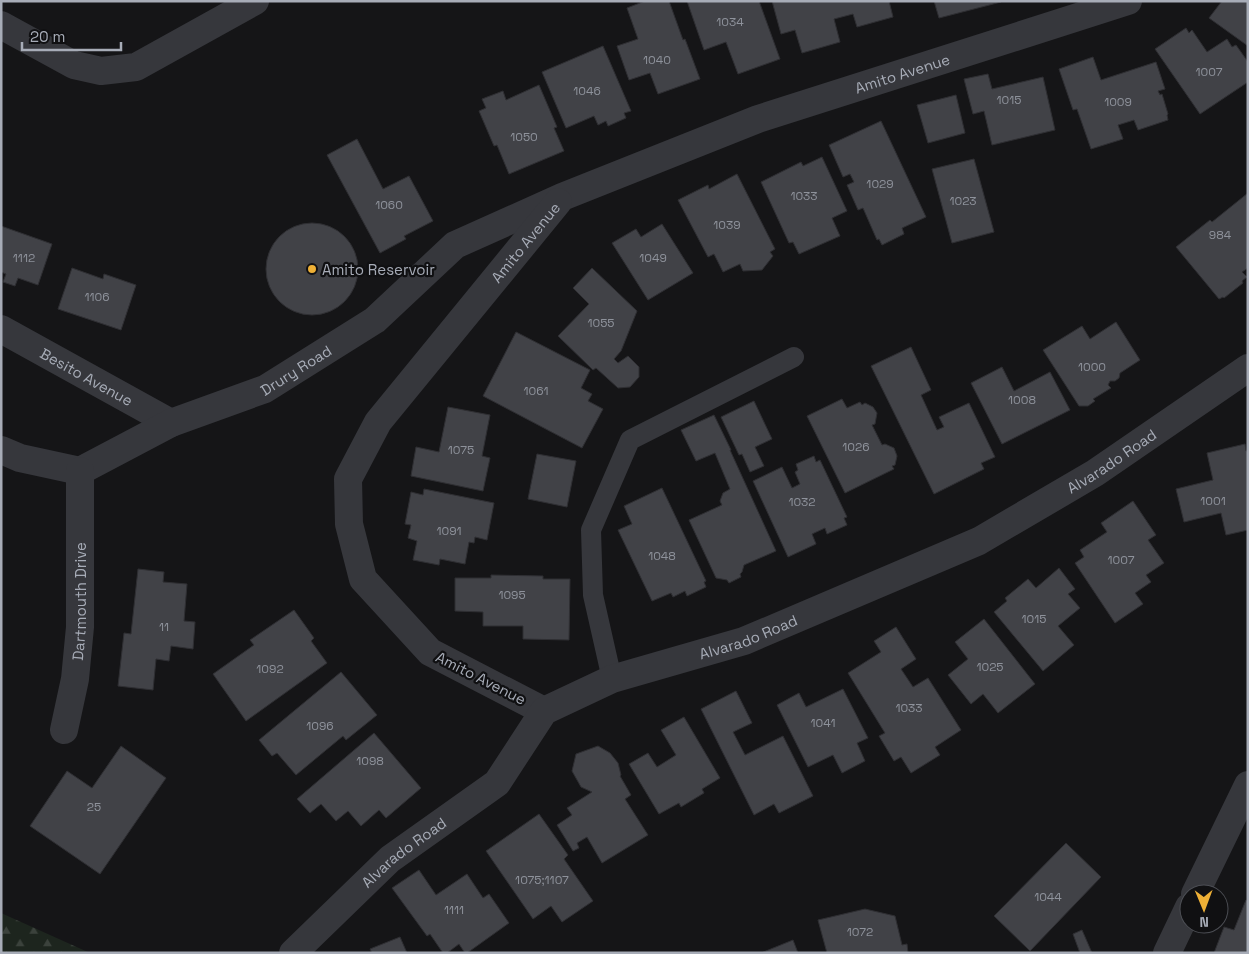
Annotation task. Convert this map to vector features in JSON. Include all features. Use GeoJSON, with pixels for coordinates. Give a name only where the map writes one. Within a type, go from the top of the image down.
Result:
{"type":"FeatureCollection","features":[{"type":"Feature","properties":{"kind":"street"},"geometry":{"type":"LineString","coordinates":[[1,26],[74,65],[101,71],[136,67],[255,1]]}},
{"type":"Feature","properties":{"kind":"street","name":"Amito Avenue"},"geometry":{"type":"LineString","coordinates":[[544,711],[430,652],[364,579],[348,524],[348,479],[378,422],[562,197],[758,119],[1128,1]]}},
{"type":"Feature","properties":{"kind":"street","name":"Drury Road"},"geometry":{"type":"LineString","coordinates":[[80,472],[171,423],[265,389],[375,320],[455,246],[562,197]]}},
{"type":"Feature","properties":{"kind":"street","name":"Besito Avenue"},"geometry":{"type":"LineString","coordinates":[[1,329],[171,423]]}},
{"type":"Feature","properties":{"kind":"street","name":"Alvarado Road"},"geometry":{"type":"LineString","coordinates":[[293,953],[390,859],[497,783],[544,711],[612,679],[744,641],[979,541],[1095,473],[1248,368]]}},
{"type":"Feature","properties":{"kind":"street"},"geometry":{"type":"LineString","coordinates":[[1,450],[20,458],[80,472]]}},
{"type":"Feature","properties":{"kind":"street","name":"Dartmouth Drive"},"geometry":{"type":"LineString","coordinates":[[64,730],[74,679],[80,627],[80,472]]}},
{"type":"Feature","properties":{"kind":"street"},"geometry":{"type":"LineString","coordinates":[[1200,884],[1248,785]]}},
{"type":"Feature","properties":{"kind":"street"},"geometry":{"type":"LineString","coordinates":[[1167,953],[1179,928]]}},
{"type":"Feature","properties":{"kind":"lane"},"geometry":{"type":"LineString","coordinates":[[612,679],[593,595],[591,530],[630,440],[794,357]]}},
{"type":"Feature","properties":{"kind":"green space"},"geometry":{"type":"Polygon","coordinates":[[[1,913],[90,953],[1,953],[1,913]]]}},
{"type":"Feature","properties":{"kind":"building"},"geometry":{"type":"Polygon","coordinates":[[[645,1],[669,1],[700,79],[658,94],[650,73],[629,80],[617,46],[638,39],[627,8],[645,1]]]}},
{"type":"Feature","properties":{"kind":"building"},"geometry":{"type":"Polygon","coordinates":[[[687,1],[759,1],[780,59],[738,74],[726,42],[704,50],[687,1]]]}},
{"type":"Feature","properties":{"kind":"building"},"geometry":{"type":"Polygon","coordinates":[[[772,1],[889,1],[893,17],[857,27],[853,14],[834,19],[840,42],[802,53],[795,30],[781,34],[772,1]]]}},
{"type":"Feature","properties":{"kind":"building"},"geometry":{"type":"Polygon","coordinates":[[[934,1],[1001,1],[1001,2],[939,18],[934,1]]]}},
{"type":"Feature","properties":{"kind":"building"},"geometry":{"type":"Polygon","coordinates":[[[1222,1],[1248,1],[1248,46],[1209,18],[1222,1]]]}},
{"type":"Feature","properties":{"kind":"building"},"geometry":{"type":"Polygon","coordinates":[[[1186,28],[1189,33],[1192,30],[1207,52],[1227,39],[1232,47],[1236,45],[1248,62],[1248,82],[1200,114],[1155,49],[1186,28]]]}},
{"type":"Feature","properties":{"kind":"building"},"geometry":{"type":"Polygon","coordinates":[[[603,46],[631,111],[624,113],[626,118],[608,126],[606,121],[598,125],[594,116],[566,128],[542,72],[603,46]]]}},
{"type":"Feature","properties":{"kind":"building"},"geometry":{"type":"Polygon","coordinates":[[[1093,57],[1101,80],[1156,62],[1165,89],[1158,91],[1160,95],[1162,94],[1168,120],[1138,130],[1134,120],[1118,125],[1123,139],[1091,149],[1077,109],[1073,110],[1059,69],[1093,57]]]}},
{"type":"Feature","properties":{"kind":"building"},"geometry":{"type":"Polygon","coordinates":[[[988,74],[992,89],[1043,77],[1055,130],[992,145],[984,111],[973,114],[964,79],[988,74]]]}},
{"type":"Feature","properties":{"kind":"building"},"geometry":{"type":"Polygon","coordinates":[[[539,85],[557,127],[554,128],[564,151],[509,174],[497,145],[494,146],[479,111],[486,108],[482,99],[503,91],[506,100],[539,85]]]}},
{"type":"Feature","properties":{"kind":"building"},"geometry":{"type":"Polygon","coordinates":[[[956,95],[965,133],[928,143],[917,105],[956,95]]]}},
{"type":"Feature","properties":{"kind":"building"},"geometry":{"type":"Polygon","coordinates":[[[881,121],[926,217],[902,228],[904,234],[882,245],[879,239],[877,240],[863,208],[858,210],[847,185],[854,182],[850,174],[843,177],[829,145],[881,121]]]}},
{"type":"Feature","properties":{"kind":"building"},"geometry":{"type":"Polygon","coordinates":[[[357,139],[383,189],[409,176],[433,221],[404,236],[406,239],[380,253],[327,155],[357,139]]]}},
{"type":"Feature","properties":{"kind":"building"},"geometry":{"type":"Polygon","coordinates":[[[822,157],[847,211],[832,218],[840,236],[799,254],[793,242],[789,243],[761,182],[801,162],[803,166],[822,157]]]}},
{"type":"Feature","properties":{"kind":"building"},"geometry":{"type":"Polygon","coordinates":[[[974,159],[994,232],[952,243],[932,169],[974,159]]]}},
{"type":"Feature","properties":{"kind":"building"},"geometry":{"type":"Polygon","coordinates":[[[737,174],[775,249],[770,252],[773,256],[762,270],[743,271],[740,264],[723,272],[714,254],[708,257],[678,200],[708,185],[709,189],[737,174]]]}},
{"type":"Feature","properties":{"kind":"building"},"geometry":{"type":"Polygon","coordinates":[[[1248,193],[1248,268],[1242,272],[1247,277],[1242,281],[1243,283],[1224,298],[1219,299],[1176,247],[1210,220],[1212,222],[1248,193]]]}},
{"type":"Feature","properties":{"kind":"building","name":"Amito Reservoir"},"geometry":{"type":"Polygon","coordinates":[[[312,223],[330,226],[345,236],[355,251],[358,269],[355,287],[345,302],[330,312],[312,315],[294,312],[279,302],[269,287],[266,269],[269,251],[279,236],[294,226],[312,223]]]}},
{"type":"Feature","properties":{"kind":"building"},"geometry":{"type":"Polygon","coordinates":[[[662,224],[693,273],[648,300],[612,243],[636,229],[641,237],[662,224]]]}},
{"type":"Feature","properties":{"kind":"building"},"geometry":{"type":"Polygon","coordinates":[[[1,226],[52,244],[38,285],[18,278],[15,286],[3,282],[6,274],[1,272],[1,226]]]}},
{"type":"Feature","properties":{"kind":"building"},"geometry":{"type":"Polygon","coordinates":[[[72,268],[103,279],[104,274],[136,285],[121,330],[58,309],[72,268]]]}},
{"type":"Feature","properties":{"kind":"building"},"geometry":{"type":"Polygon","coordinates":[[[592,268],[637,311],[621,351],[614,359],[618,363],[628,356],[639,367],[639,377],[630,387],[618,388],[596,368],[593,370],[558,336],[589,304],[573,288],[592,268]]]}},
{"type":"Feature","properties":{"kind":"building"},"geometry":{"type":"Polygon","coordinates":[[[1116,322],[1140,360],[1120,373],[1119,378],[1115,381],[1110,381],[1108,385],[1111,388],[1093,399],[1095,401],[1088,406],[1079,406],[1043,350],[1082,326],[1090,339],[1116,322]]]}},
{"type":"Feature","properties":{"kind":"building"},"geometry":{"type":"Polygon","coordinates":[[[516,332],[590,370],[581,388],[592,394],[588,401],[603,409],[582,448],[483,396],[516,332]]]}},
{"type":"Feature","properties":{"kind":"building"},"geometry":{"type":"Polygon","coordinates":[[[911,347],[931,390],[921,395],[937,430],[944,427],[939,417],[969,403],[995,457],[981,463],[984,469],[934,494],[871,366],[911,347]]]}},
{"type":"Feature","properties":{"kind":"building"},"geometry":{"type":"Polygon","coordinates":[[[1002,367],[1014,391],[1050,372],[1070,410],[1002,444],[971,383],[1002,367]]]}},
{"type":"Feature","properties":{"kind":"building"},"geometry":{"type":"Polygon","coordinates":[[[842,399],[847,408],[860,402],[862,405],[865,403],[873,407],[877,413],[875,424],[872,425],[882,445],[885,444],[894,448],[897,456],[895,465],[892,466],[894,469],[845,493],[807,416],[842,399]]]}},
{"type":"Feature","properties":{"kind":"building"},"geometry":{"type":"Polygon","coordinates":[[[754,401],[772,439],[755,447],[764,466],[750,472],[742,454],[739,455],[721,417],[754,401]]]}},
{"type":"Feature","properties":{"kind":"building"},"geometry":{"type":"Polygon","coordinates":[[[448,407],[490,415],[482,456],[490,458],[483,491],[411,476],[416,447],[439,452],[448,407]]]}},
{"type":"Feature","properties":{"kind":"building"},"geometry":{"type":"Polygon","coordinates":[[[714,415],[776,551],[744,565],[740,574],[741,577],[729,583],[727,580],[716,578],[689,520],[722,505],[720,501],[723,493],[730,489],[715,453],[696,461],[681,430],[714,415]]]}},
{"type":"Feature","properties":{"kind":"building"},"geometry":{"type":"Polygon","coordinates":[[[1245,444],[1246,451],[1248,451],[1248,530],[1226,535],[1221,513],[1184,522],[1176,489],[1213,480],[1207,453],[1245,444]]]}},
{"type":"Feature","properties":{"kind":"building"},"geometry":{"type":"Polygon","coordinates":[[[537,454],[576,461],[567,507],[528,499],[537,454]]]}},
{"type":"Feature","properties":{"kind":"building"},"geometry":{"type":"Polygon","coordinates":[[[814,456],[816,462],[820,460],[847,517],[844,518],[847,525],[827,534],[825,528],[812,534],[816,544],[788,557],[753,481],[782,467],[792,488],[800,484],[795,472],[798,470],[796,464],[814,456]]]}},
{"type":"Feature","properties":{"kind":"building"},"geometry":{"type":"Polygon","coordinates":[[[662,488],[706,581],[704,582],[706,587],[687,596],[685,591],[673,597],[671,593],[652,601],[618,530],[632,524],[624,506],[662,488]]]}},
{"type":"Feature","properties":{"kind":"building"},"geometry":{"type":"Polygon","coordinates":[[[424,489],[494,503],[487,540],[475,537],[474,543],[469,542],[465,564],[440,559],[439,565],[413,560],[417,541],[408,538],[411,525],[405,524],[411,492],[423,495],[424,489]]]}},
{"type":"Feature","properties":{"kind":"building"},"geometry":{"type":"Polygon","coordinates":[[[1133,501],[1156,535],[1148,540],[1164,563],[1146,575],[1151,582],[1135,593],[1143,604],[1115,623],[1075,563],[1084,557],[1080,550],[1107,532],[1101,523],[1133,501]]]}},
{"type":"Feature","properties":{"kind":"building"},"geometry":{"type":"Polygon","coordinates":[[[1059,568],[1075,589],[1068,594],[1080,608],[1058,626],[1074,645],[1043,671],[994,612],[1007,601],[1005,598],[1028,579],[1036,588],[1059,568]]]}},
{"type":"Feature","properties":{"kind":"building"},"geometry":{"type":"Polygon","coordinates":[[[138,569],[164,572],[163,582],[187,584],[184,621],[195,622],[193,649],[171,646],[169,661],[156,659],[153,690],[118,686],[124,633],[131,634],[138,569]]]}},
{"type":"Feature","properties":{"kind":"building"},"geometry":{"type":"Polygon","coordinates":[[[491,575],[543,576],[543,579],[570,579],[569,640],[523,639],[523,626],[483,626],[483,612],[455,611],[455,578],[491,578],[491,575]]]}},
{"type":"Feature","properties":{"kind":"building"},"geometry":{"type":"Polygon","coordinates":[[[294,610],[314,638],[311,641],[327,663],[246,721],[213,674],[254,645],[250,640],[294,610]]]}},
{"type":"Feature","properties":{"kind":"building"},"geometry":{"type":"Polygon","coordinates":[[[984,619],[1035,684],[998,713],[983,694],[971,704],[948,675],[968,659],[955,642],[984,619]]]}},
{"type":"Feature","properties":{"kind":"building"},"geometry":{"type":"Polygon","coordinates":[[[896,627],[916,659],[901,669],[913,687],[928,678],[961,730],[935,747],[940,755],[911,773],[901,757],[894,761],[879,736],[885,733],[848,673],[881,652],[874,641],[896,627]]]}},
{"type":"Feature","properties":{"kind":"building"},"geometry":{"type":"Polygon","coordinates":[[[341,672],[377,715],[346,740],[343,736],[296,775],[277,753],[272,756],[259,740],[341,672]]]}},
{"type":"Feature","properties":{"kind":"building"},"geometry":{"type":"Polygon","coordinates":[[[843,689],[868,738],[857,743],[865,761],[842,773],[833,755],[808,767],[777,705],[799,693],[806,707],[843,689]]]}},
{"type":"Feature","properties":{"kind":"building"},"geometry":{"type":"Polygon","coordinates":[[[736,691],[752,723],[733,732],[745,755],[783,736],[813,796],[779,813],[774,804],[754,815],[701,709],[736,691]]]}},
{"type":"Feature","properties":{"kind":"building"},"geometry":{"type":"Polygon","coordinates":[[[684,717],[720,778],[702,789],[704,793],[681,807],[679,803],[659,814],[629,764],[648,753],[657,767],[676,755],[661,730],[684,717]]]}},
{"type":"Feature","properties":{"kind":"building"},"geometry":{"type":"Polygon","coordinates":[[[374,733],[421,788],[386,818],[379,810],[361,826],[348,811],[336,821],[321,804],[310,813],[297,799],[374,733]]]}},
{"type":"Feature","properties":{"kind":"building"},"geometry":{"type":"Polygon","coordinates":[[[121,746],[166,778],[100,874],[30,826],[67,771],[92,788],[121,746]]]}},
{"type":"Feature","properties":{"kind":"building"},"geometry":{"type":"Polygon","coordinates":[[[598,746],[610,753],[618,763],[620,776],[631,795],[625,799],[648,835],[602,863],[587,837],[577,843],[579,848],[573,851],[557,825],[572,815],[567,808],[592,792],[581,787],[572,771],[576,754],[598,746]]]}},
{"type":"Feature","properties":{"kind":"building"},"geometry":{"type":"Polygon","coordinates":[[[539,814],[568,855],[564,859],[593,901],[562,922],[551,906],[533,919],[486,851],[539,814]]]}},
{"type":"Feature","properties":{"kind":"building"},"geometry":{"type":"Polygon","coordinates":[[[1066,843],[1101,877],[1030,951],[994,916],[1066,843]]]}},
{"type":"Feature","properties":{"kind":"building"},"geometry":{"type":"Polygon","coordinates":[[[419,870],[436,895],[467,874],[483,898],[489,894],[509,923],[467,953],[459,944],[447,953],[443,953],[430,934],[427,936],[392,888],[419,870]]]}},
{"type":"Feature","properties":{"kind":"building"},"geometry":{"type":"Polygon","coordinates":[[[1246,900],[1248,901],[1248,953],[1214,953],[1221,934],[1229,934],[1229,928],[1234,930],[1246,900]]]}},
{"type":"Feature","properties":{"kind":"building"},"geometry":{"type":"Polygon","coordinates":[[[865,909],[895,916],[902,945],[907,944],[908,953],[827,953],[818,920],[865,909]]]}},
{"type":"Feature","properties":{"kind":"building"},"geometry":{"type":"Polygon","coordinates":[[[1082,930],[1092,953],[1080,953],[1073,934],[1082,930]]]}},
{"type":"Feature","properties":{"kind":"building"},"geometry":{"type":"Polygon","coordinates":[[[400,937],[407,953],[372,953],[370,949],[400,937]]]}},
{"type":"Feature","properties":{"kind":"building"},"geometry":{"type":"Polygon","coordinates":[[[793,940],[798,953],[761,953],[793,940]]]}},
{"type":"Feature","properties":{"kind":"place","name":"Amito Reservoir"},"geometry":{"type":"Point","coordinates":[312,269]}}]}
